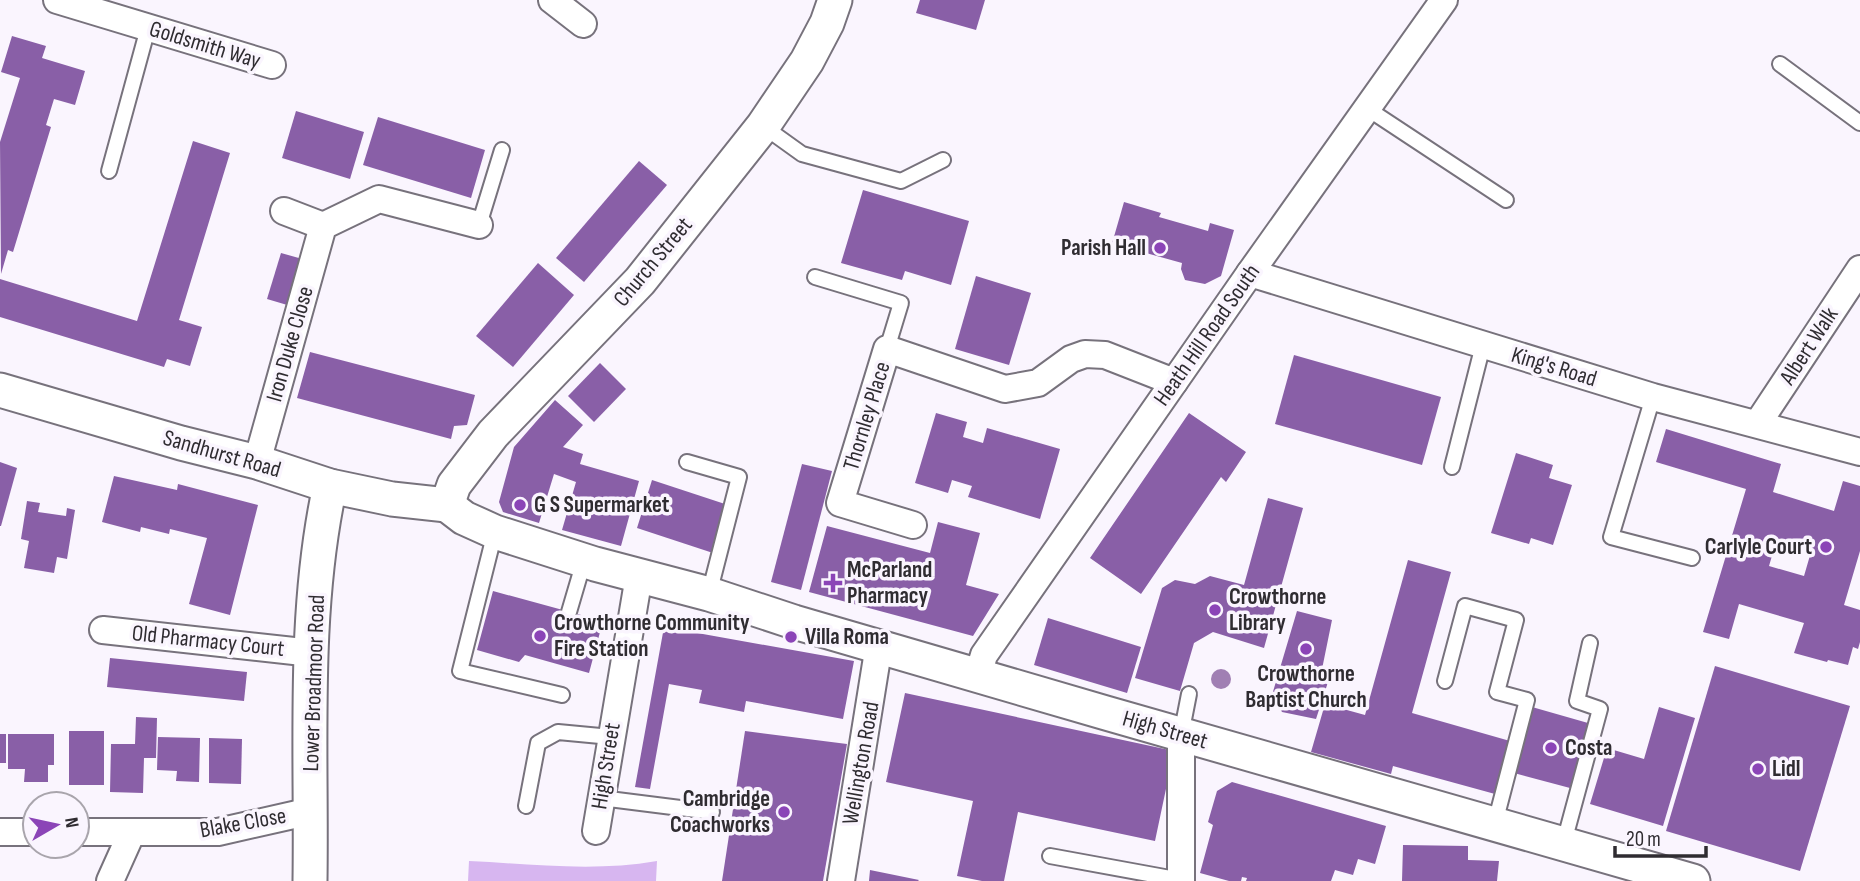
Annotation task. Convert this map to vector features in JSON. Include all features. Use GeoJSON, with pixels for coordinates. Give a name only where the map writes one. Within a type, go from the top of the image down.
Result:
{"type":"FeatureCollection","features":[{"type":"Feature","properties":{"kind":"street","name":"Goldsmith Way"},"geometry":{"type":"LineString","coordinates":[[57,0],[272,65]]}},
{"type":"Feature","properties":{"kind":"street"},"geometry":{"type":"LineString","coordinates":[[552,0],[583,24]]}},
{"type":"Feature","properties":{"kind":"street","name":"Church Street"},"geometry":{"type":"LineString","coordinates":[[447,505],[454,485],[493,434],[640,281],[763,126],[807,61],[827,23],[835,0]]}},
{"type":"Feature","properties":{"kind":"street","name":"Heath Hill Road South"},"geometry":{"type":"LineString","coordinates":[[978,675],[984,655],[1444,0]]}},
{"type":"Feature","properties":{"kind":"street"},"geometry":{"type":"LineString","coordinates":[[284,211],[323,226],[379,199],[479,225]]}},
{"type":"Feature","properties":{"kind":"street","name":"Iron Duke Close"},"geometry":{"type":"LineString","coordinates":[[257,462],[323,226]]}},
{"type":"Feature","properties":{"kind":"street","name":"Albert Walk"},"geometry":{"type":"LineString","coordinates":[[1758,423],[1860,269]]}},
{"type":"Feature","properties":{"kind":"street","name":"King's Road"},"geometry":{"type":"LineString","coordinates":[[1250,273],[1653,397],[1860,452]]}},
{"type":"Feature","properties":{"kind":"street","name":"Thornley Place"},"geometry":{"type":"LineString","coordinates":[[913,526],[840,503],[887,349],[1005,389],[1038,383],[1071,359],[1085,354],[1105,355],[1174,382]]}},
{"type":"Feature","properties":{"kind":"street","name":"Sandhurst Road"},"geometry":{"type":"LineString","coordinates":[[0,390],[330,485],[392,499],[447,505]]}},
{"type":"Feature","properties":{"kind":"street","name":"Lower Broadmoor Road"},"geometry":{"type":"LineString","coordinates":[[310,881],[312,653],[321,528],[330,485]]}},
{"type":"Feature","properties":{"kind":"street","name":"High Street"},"geometry":{"type":"LineString","coordinates":[[447,505],[464,519],[495,532],[584,561],[709,594],[1181,735],[1564,842],[1651,874],[1693,881]]}},
{"type":"Feature","properties":{"kind":"street","name":"High Street"},"geometry":{"type":"LineString","coordinates":[[596,831],[639,576]]}},
{"type":"Feature","properties":{"kind":"street","name":"Old Pharmacy Court"},"geometry":{"type":"LineString","coordinates":[[103,630],[312,653]]}},
{"type":"Feature","properties":{"kind":"street","name":"Wellington Road"},"geometry":{"type":"LineString","coordinates":[[841,881],[879,645]]}},
{"type":"Feature","properties":{"kind":"street"},"geometry":{"type":"LineString","coordinates":[[1181,735],[1181,880]]}},
{"type":"Feature","properties":{"kind":"street","name":"Blake Close"},"geometry":{"type":"LineString","coordinates":[[91,832],[218,832],[312,811]]}},
{"type":"Feature","properties":{"kind":"street"},"geometry":{"type":"LineString","coordinates":[[0,832],[21,832]]}},
{"type":"Feature","properties":{"kind":"street"},"geometry":{"type":"LineString","coordinates":[[110,881],[132,832]]}},
{"type":"Feature","properties":{"kind":"lane"},"geometry":{"type":"LineString","coordinates":[[109,171],[148,28]]}},
{"type":"Feature","properties":{"kind":"lane"},"geometry":{"type":"LineString","coordinates":[[1780,64],[1860,123]]}},
{"type":"Feature","properties":{"kind":"lane"},"geometry":{"type":"LineString","coordinates":[[1367,108],[1506,200]]}},
{"type":"Feature","properties":{"kind":"lane"},"geometry":{"type":"LineString","coordinates":[[763,126],[802,154],[901,181],[943,160]]}},
{"type":"Feature","properties":{"kind":"lane"},"geometry":{"type":"LineString","coordinates":[[479,225],[502,150]]}},
{"type":"Feature","properties":{"kind":"lane"},"geometry":{"type":"LineString","coordinates":[[815,277],[901,303],[887,349]]}},
{"type":"Feature","properties":{"kind":"lane"},"geometry":{"type":"LineString","coordinates":[[1452,467],[1483,345]]}},
{"type":"Feature","properties":{"kind":"lane"},"geometry":{"type":"LineString","coordinates":[[1653,397],[1611,537],[1692,558]]}},
{"type":"Feature","properties":{"kind":"lane"},"geometry":{"type":"LineString","coordinates":[[687,462],[739,477],[709,594]]}},
{"type":"Feature","properties":{"kind":"lane"},"geometry":{"type":"LineString","coordinates":[[495,532],[460,671],[562,695]]}},
{"type":"Feature","properties":{"kind":"lane"},"geometry":{"type":"LineString","coordinates":[[569,612],[584,561]]}},
{"type":"Feature","properties":{"kind":"lane"},"geometry":{"type":"LineString","coordinates":[[1445,681],[1465,606],[1516,620],[1497,692],[1527,701],[1495,823]]}},
{"type":"Feature","properties":{"kind":"lane"},"geometry":{"type":"LineString","coordinates":[[1564,842],[1600,709],[1577,701],[1590,643]]}},
{"type":"Feature","properties":{"kind":"lane"},"geometry":{"type":"LineString","coordinates":[[1181,735],[1189,694]]}},
{"type":"Feature","properties":{"kind":"lane"},"geometry":{"type":"LineString","coordinates":[[526,806],[538,743],[558,732],[611,737]]}},
{"type":"Feature","properties":{"kind":"lane"},"geometry":{"type":"LineString","coordinates":[[601,798],[712,812]]}},
{"type":"Feature","properties":{"kind":"lane"},"geometry":{"type":"LineString","coordinates":[[1050,856],[1181,880]]}},
{"type":"Feature","properties":{"kind":"shaded area"},"geometry":{"type":"Polygon","coordinates":[[[469,861],[586,867],[657,861],[656,881],[468,881],[469,861]]]}},
{"type":"Feature","properties":{"kind":"building"},"geometry":{"type":"Polygon","coordinates":[[[920,0],[985,0],[976,30],[916,13],[920,0]]]}},
{"type":"Feature","properties":{"kind":"building"},"geometry":{"type":"Polygon","coordinates":[[[12,36],[46,46],[42,58],[85,71],[75,105],[54,99],[46,125],[51,127],[13,252],[8,250],[1,274],[0,142],[20,78],[1,72],[12,36]]]}},
{"type":"Feature","properties":{"kind":"building"},"geometry":{"type":"Polygon","coordinates":[[[296,111],[364,132],[350,179],[282,158],[296,111]]]}},
{"type":"Feature","properties":{"kind":"building"},"geometry":{"type":"Polygon","coordinates":[[[378,117],[485,150],[471,198],[363,165],[378,117]]]}},
{"type":"Feature","properties":{"kind":"building"},"geometry":{"type":"Polygon","coordinates":[[[193,141],[230,153],[179,320],[202,327],[190,366],[167,359],[164,367],[0,317],[0,279],[137,321],[193,141]]]}},
{"type":"Feature","properties":{"kind":"building"},"geometry":{"type":"Polygon","coordinates":[[[639,161],[667,185],[584,282],[556,258],[639,161]]]}},
{"type":"Feature","properties":{"kind":"building"},"geometry":{"type":"Polygon","coordinates":[[[863,190],[969,221],[951,285],[905,271],[902,280],[841,263],[863,190]]]}},
{"type":"Feature","properties":{"kind":"building"},"geometry":{"type":"Polygon","coordinates":[[[1124,202],[1161,213],[1159,217],[1208,231],[1210,223],[1234,230],[1221,276],[1205,284],[1185,280],[1182,263],[1146,253],[1145,257],[1111,247],[1124,202]]]}},
{"type":"Feature","properties":{"kind":"building"},"geometry":{"type":"Polygon","coordinates":[[[281,253],[306,260],[294,307],[267,299],[281,253]]]}},
{"type":"Feature","properties":{"kind":"building"},"geometry":{"type":"Polygon","coordinates":[[[538,263],[574,295],[513,367],[476,336],[538,263]]]}},
{"type":"Feature","properties":{"kind":"building"},"geometry":{"type":"Polygon","coordinates":[[[976,276],[1031,293],[1009,365],[955,349],[976,276]]]}},
{"type":"Feature","properties":{"kind":"building"},"geometry":{"type":"Polygon","coordinates":[[[310,352],[475,395],[467,425],[454,426],[451,439],[297,398],[310,352]]]}},
{"type":"Feature","properties":{"kind":"building"},"geometry":{"type":"Polygon","coordinates":[[[1294,355],[1441,397],[1422,465],[1275,424],[1294,355]]]}},
{"type":"Feature","properties":{"kind":"building"},"geometry":{"type":"Polygon","coordinates":[[[600,363],[626,389],[594,422],[568,396],[600,363]]]}},
{"type":"Feature","properties":{"kind":"building"},"geometry":{"type":"Polygon","coordinates":[[[555,400],[583,425],[563,447],[583,454],[580,464],[639,481],[621,546],[562,530],[576,482],[554,474],[539,523],[503,512],[499,502],[514,447],[555,400]]]}},
{"type":"Feature","properties":{"kind":"building"},"geometry":{"type":"Polygon","coordinates":[[[936,413],[967,422],[963,437],[983,443],[987,428],[1060,449],[1040,519],[968,497],[972,486],[952,480],[948,493],[915,483],[936,413]]]}},
{"type":"Feature","properties":{"kind":"building"},"geometry":{"type":"Polygon","coordinates":[[[1189,413],[1246,452],[1226,482],[1221,477],[1141,594],[1090,558],[1189,413]]]}},
{"type":"Feature","properties":{"kind":"building","name":"Carlyle Court"},"geometry":{"type":"Polygon","coordinates":[[[1666,429],[1781,464],[1773,492],[1834,511],[1843,481],[1860,486],[1860,551],[1844,605],[1860,610],[1860,642],[1858,649],[1853,647],[1848,665],[1794,653],[1804,623],[1739,604],[1729,639],[1703,632],[1746,489],[1656,462],[1666,429]],[[1776,542],[1769,566],[1804,576],[1811,552],[1776,542]]]}},
{"type":"Feature","properties":{"kind":"building"},"geometry":{"type":"Polygon","coordinates":[[[1516,453],[1553,465],[1549,478],[1572,485],[1553,545],[1531,538],[1529,544],[1491,533],[1516,453]]]}},
{"type":"Feature","properties":{"kind":"building"},"geometry":{"type":"Polygon","coordinates":[[[0,462],[17,468],[1,526],[0,526],[0,462]]]}},
{"type":"Feature","properties":{"kind":"building"},"geometry":{"type":"Polygon","coordinates":[[[802,464],[832,471],[801,590],[771,582],[802,464]]]}},
{"type":"Feature","properties":{"kind":"building"},"geometry":{"type":"Polygon","coordinates":[[[114,476],[177,490],[178,484],[258,505],[230,615],[189,604],[207,538],[170,529],[169,534],[141,527],[140,532],[102,522],[114,476]]]}},
{"type":"Feature","properties":{"kind":"building"},"geometry":{"type":"Polygon","coordinates":[[[652,480],[728,505],[713,553],[637,528],[652,480]]]}},
{"type":"Feature","properties":{"kind":"building","name":"Crowthorne Library"},"geometry":{"type":"Polygon","coordinates":[[[1268,498],[1303,508],[1264,648],[1213,632],[1194,643],[1180,691],[1135,678],[1162,588],[1175,580],[1195,584],[1210,576],[1244,585],[1268,498]]]}},
{"type":"Feature","properties":{"kind":"building"},"geometry":{"type":"Polygon","coordinates":[[[27,501],[40,503],[38,512],[66,516],[67,508],[75,510],[67,559],[57,557],[54,573],[24,568],[29,541],[21,539],[27,501]]]}},
{"type":"Feature","properties":{"kind":"building"},"geometry":{"type":"Polygon","coordinates":[[[938,522],[980,533],[966,585],[999,594],[973,636],[809,592],[827,526],[930,553],[938,522]]]}},
{"type":"Feature","properties":{"kind":"building"},"geometry":{"type":"Polygon","coordinates":[[[1408,560],[1451,572],[1412,713],[1510,741],[1495,794],[1393,766],[1391,774],[1311,752],[1325,704],[1365,715],[1408,560]]]}},
{"type":"Feature","properties":{"kind":"building","name":"Crowthorne Community Fire Station"},"geometry":{"type":"Polygon","coordinates":[[[493,591],[603,621],[589,673],[525,655],[519,662],[477,650],[493,591]]]}},
{"type":"Feature","properties":{"kind":"building","name":"Crowthorne Baptist Church"},"geometry":{"type":"Polygon","coordinates":[[[1297,611],[1332,620],[1320,679],[1328,682],[1316,719],[1282,712],[1272,695],[1297,611]]]}},
{"type":"Feature","properties":{"kind":"building"},"geometry":{"type":"Polygon","coordinates":[[[1048,618],[1141,647],[1127,693],[1034,665],[1048,618]]]}},
{"type":"Feature","properties":{"kind":"building"},"geometry":{"type":"Polygon","coordinates":[[[664,627],[854,661],[843,719],[746,701],[744,712],[699,703],[702,690],[669,684],[650,789],[635,787],[664,627]]]}},
{"type":"Feature","properties":{"kind":"building"},"geometry":{"type":"Polygon","coordinates":[[[110,658],[247,672],[244,701],[107,687],[110,658]]]}},
{"type":"Feature","properties":{"kind":"building","name":"Lidl"},"geometry":{"type":"Polygon","coordinates":[[[1715,666],[1850,706],[1800,871],[1666,831],[1715,666]]]}},
{"type":"Feature","properties":{"kind":"building"},"geometry":{"type":"Polygon","coordinates":[[[905,693],[1174,751],[1155,841],[1018,812],[1004,881],[982,881],[957,876],[973,801],[886,782],[905,693]]]}},
{"type":"Feature","properties":{"kind":"building","name":"Costa"},"geometry":{"type":"Polygon","coordinates":[[[1532,707],[1588,723],[1570,788],[1514,773],[1532,707]]]}},
{"type":"Feature","properties":{"kind":"building"},"geometry":{"type":"Polygon","coordinates":[[[1659,707],[1695,718],[1663,826],[1590,804],[1607,748],[1644,759],[1659,707]]]}},
{"type":"Feature","properties":{"kind":"building"},"geometry":{"type":"Polygon","coordinates":[[[136,717],[157,718],[156,758],[144,758],[143,793],[110,792],[111,744],[135,744],[136,717]]]}},
{"type":"Feature","properties":{"kind":"building"},"geometry":{"type":"Polygon","coordinates":[[[69,731],[104,731],[104,785],[69,785],[69,731]]]}},
{"type":"Feature","properties":{"kind":"building","name":"Cambridge Coachworks"},"geometry":{"type":"Polygon","coordinates":[[[745,731],[847,744],[823,881],[722,881],[745,731]]]}},
{"type":"Feature","properties":{"kind":"building"},"geometry":{"type":"Polygon","coordinates":[[[0,734],[6,734],[6,763],[0,763],[0,734]]]}},
{"type":"Feature","properties":{"kind":"building"},"geometry":{"type":"Polygon","coordinates":[[[8,734],[54,734],[54,765],[48,765],[48,782],[24,782],[25,769],[8,769],[8,734]]]}},
{"type":"Feature","properties":{"kind":"building"},"geometry":{"type":"Polygon","coordinates":[[[158,737],[200,738],[199,782],[176,781],[177,771],[157,770],[158,737]]]}},
{"type":"Feature","properties":{"kind":"building"},"geometry":{"type":"Polygon","coordinates":[[[209,738],[242,739],[241,784],[209,783],[209,738]]]}},
{"type":"Feature","properties":{"kind":"building"},"geometry":{"type":"Polygon","coordinates":[[[1232,782],[1386,826],[1375,864],[1358,859],[1353,875],[1335,870],[1331,881],[1246,881],[1247,878],[1242,877],[1241,881],[1229,881],[1200,873],[1213,825],[1208,822],[1217,791],[1232,782]]]}},
{"type":"Feature","properties":{"kind":"building"},"geometry":{"type":"Polygon","coordinates":[[[1403,845],[1468,846],[1468,860],[1499,861],[1497,881],[1402,881],[1403,845]]]}},
{"type":"Feature","properties":{"kind":"building"},"geometry":{"type":"Polygon","coordinates":[[[870,870],[919,880],[869,881],[870,870]]]}},
{"type":"Feature","properties":{"kind":"place","name":"Parish Hall"},"geometry":{"type":"Point","coordinates":[1160,248]}},
{"type":"Feature","properties":{"kind":"place","name":"G S Supermarket"},"geometry":{"type":"Point","coordinates":[520,505]}},
{"type":"Feature","properties":{"kind":"place","name":"Carlyle Court"},"geometry":{"type":"Point","coordinates":[1826,547]}},
{"type":"Feature","properties":{"kind":"place","name":"McParland Pharmacy"},"geometry":{"type":"Point","coordinates":[833,583]}},
{"type":"Feature","properties":{"kind":"place","name":"Crowthorne Library"},"geometry":{"type":"Point","coordinates":[1215,610]}},
{"type":"Feature","properties":{"kind":"place","name":"Crowthorne Community Fire Station"},"geometry":{"type":"Point","coordinates":[540,636]}},
{"type":"Feature","properties":{"kind":"place","name":"Villa Roma"},"geometry":{"type":"Point","coordinates":[791,637]}},
{"type":"Feature","properties":{"kind":"place","name":"Crowthorne Baptist Church"},"geometry":{"type":"Point","coordinates":[1306,649]}},
{"type":"Feature","properties":{"kind":"place","name":"Costa"},"geometry":{"type":"Point","coordinates":[1551,748]}},
{"type":"Feature","properties":{"kind":"place","name":"Lidl"},"geometry":{"type":"Point","coordinates":[1758,769]}},
{"type":"Feature","properties":{"kind":"place","name":"Cambridge Coachworks"},"geometry":{"type":"Point","coordinates":[784,812]}}]}
